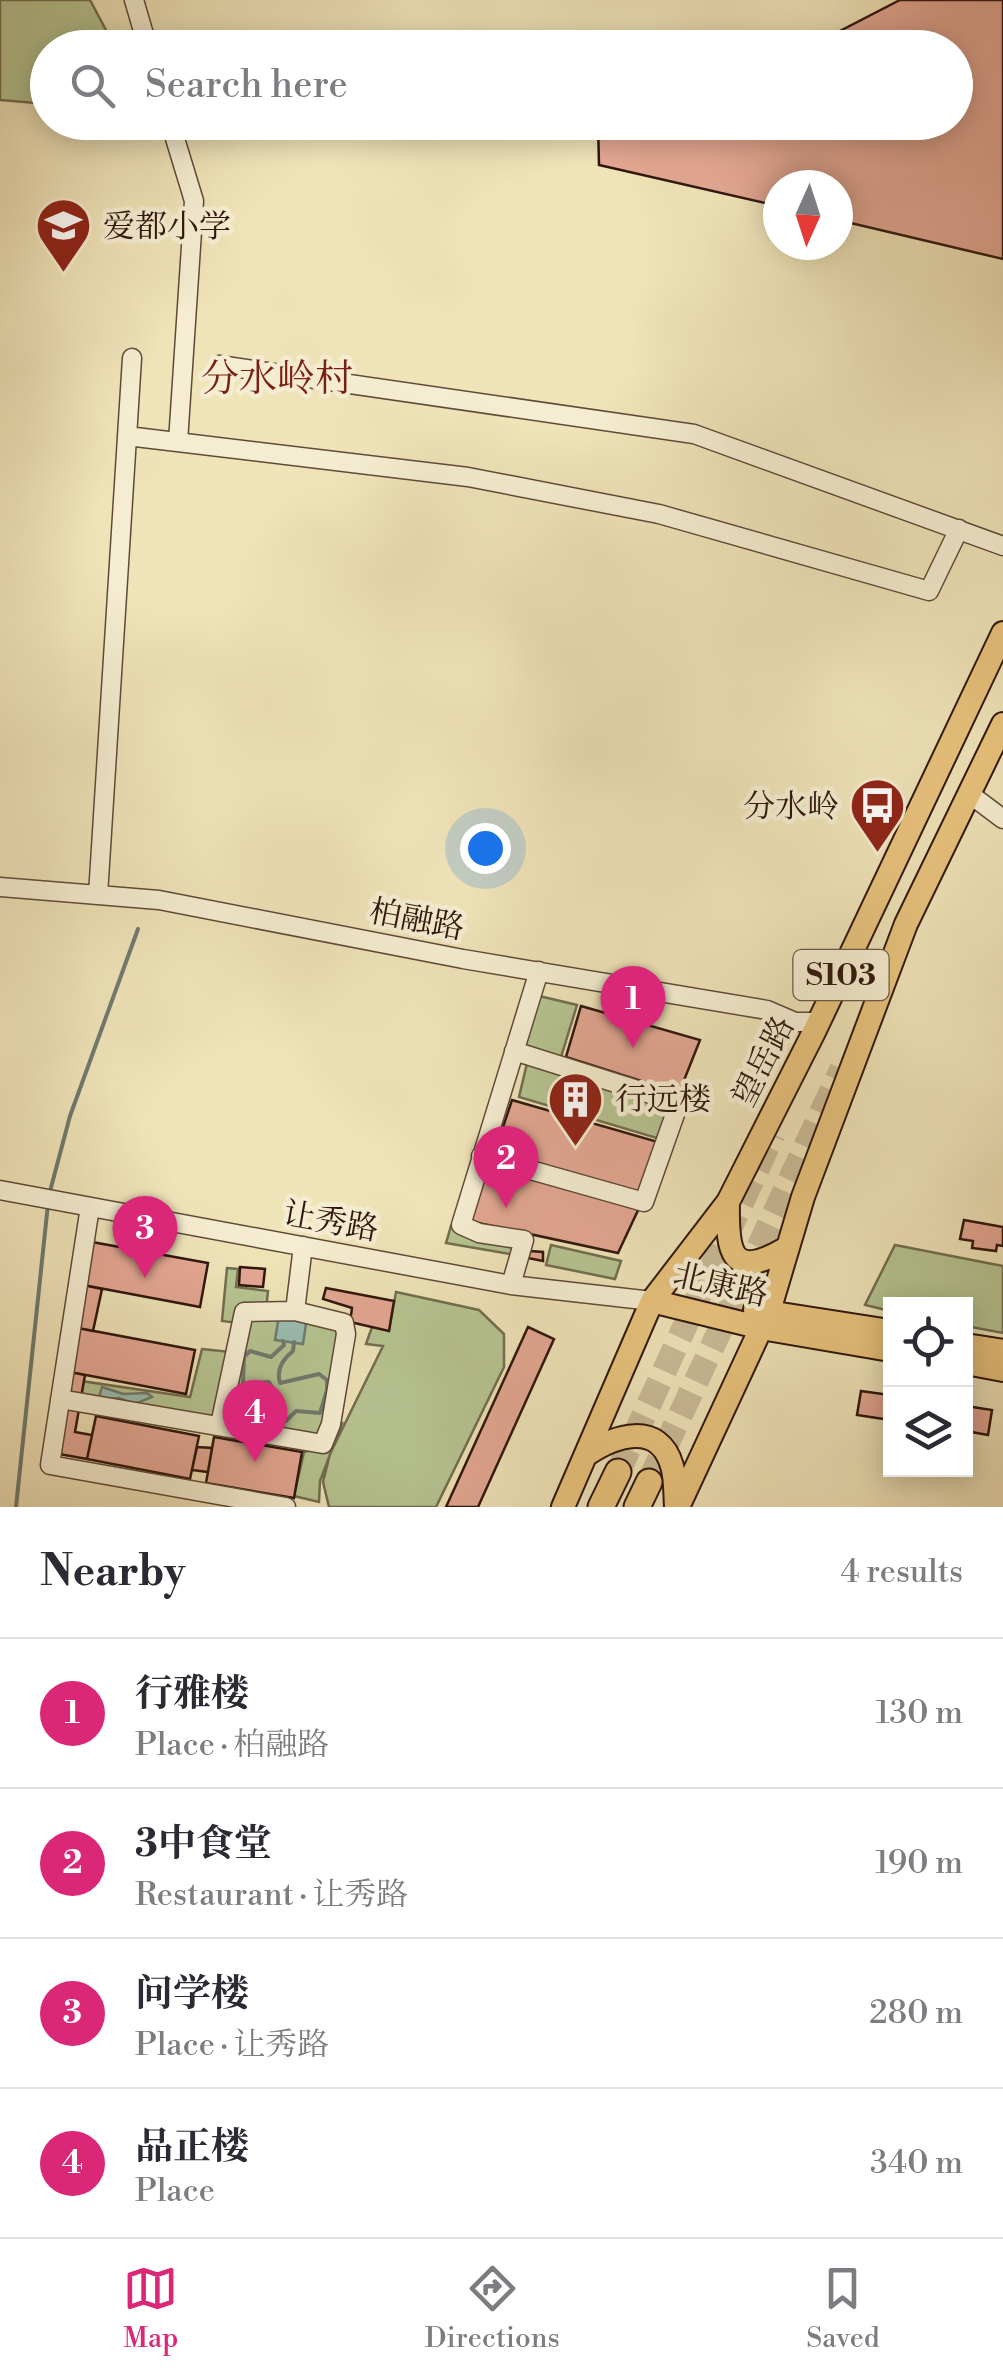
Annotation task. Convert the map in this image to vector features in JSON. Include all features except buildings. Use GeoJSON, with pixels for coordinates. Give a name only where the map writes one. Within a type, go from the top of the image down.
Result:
{"type":"FeatureCollection","features":[{"type":"Feature","properties":{"kind":"highway"},"geometry":{"type":"LineString","coordinates":[[601,1507],[618,1472]]}},
{"type":"Feature","properties":{"kind":"highway"},"geometry":{"type":"LineString","coordinates":[[637,1507],[650,1482]]}},
{"type":"Feature","properties":{"kind":"main road","name":"望岳路"},"geometry":{"type":"LineString","coordinates":[[563,1507],[652,1302],[728,1202],[819,1022],[1003,634]]}},
{"type":"Feature","properties":{"kind":"main road","name":"S103"},"geometry":{"type":"LineString","coordinates":[[677,1507],[765,1320],[786,1248],[906,924],[1003,724]]}},
{"type":"Feature","properties":{"kind":"main road"},"geometry":{"type":"LineString","coordinates":[[728,1202],[727,1241],[732,1256],[742,1263],[763,1262],[786,1248]]}},
{"type":"Feature","properties":{"kind":"main road","name":"北康路"},"geometry":{"type":"LineString","coordinates":[[652,1302],[765,1320],[883,1330]]}},
{"type":"Feature","properties":{"kind":"main road","name":"北康路"},"geometry":{"type":"LineString","coordinates":[[765,1320],[883,1348]]}},
{"type":"Feature","properties":{"kind":"main road"},"geometry":{"type":"LineString","coordinates":[[973,1346],[1003,1352]]}},
{"type":"Feature","properties":{"kind":"main road"},"geometry":{"type":"LineString","coordinates":[[973,1364],[1003,1370]]}},
{"type":"Feature","properties":{"kind":"main road"},"geometry":{"type":"LineString","coordinates":[[586,1455],[624,1435],[644,1436],[661,1447],[672,1465],[677,1507]]}},
{"type":"Feature","properties":{"kind":"street"},"geometry":{"type":"LineString","coordinates":[[134,0],[143,30]]}},
{"type":"Feature","properties":{"kind":"street"},"geometry":{"type":"LineString","coordinates":[[175,140],[194,201],[178,442]]}},
{"type":"Feature","properties":{"kind":"street"},"geometry":{"type":"LineString","coordinates":[[98,895],[132,358]]}},
{"type":"Feature","properties":{"kind":"street"},"geometry":{"type":"LineString","coordinates":[[219,366],[694,434],[1003,546]]}},
{"type":"Feature","properties":{"kind":"street"},"geometry":{"type":"LineString","coordinates":[[127,436],[468,478],[660,514],[929,591],[960,529]]}},
{"type":"Feature","properties":{"kind":"street"},"geometry":{"type":"LineString","coordinates":[[971,795],[1003,818]]}},
{"type":"Feature","properties":{"kind":"street","name":"柏融路"},"geometry":{"type":"LineString","coordinates":[[0,887],[159,900],[539,972],[767,1010],[795,1022],[819,1022]]}},
{"type":"Feature","properties":{"kind":"street"},"geometry":{"type":"LineString","coordinates":[[511,1284],[524,1240],[479,1233],[460,1225],[539,972]]}},
{"type":"Feature","properties":{"kind":"street"},"geometry":{"type":"LineString","coordinates":[[481,1156],[644,1202],[679,1103],[514,1051]]}},
{"type":"Feature","properties":{"kind":"street","name":"让秀路"},"geometry":{"type":"LineString","coordinates":[[0,1190],[511,1284],[652,1302]]}},
{"type":"Feature","properties":{"kind":"street"},"geometry":{"type":"LineString","coordinates":[[90,1207],[50,1465],[286,1507]]}},
{"type":"Feature","properties":{"kind":"street"},"geometry":{"type":"LineString","coordinates":[[294,1311],[302,1246]]}},
{"type":"Feature","properties":{"kind":"street"},"geometry":{"type":"LineString","coordinates":[[60,1399],[323,1444],[331,1424],[346,1334],[344,1323],[294,1311],[244,1312],[217,1424]]}},
{"type":"Feature","properties":{"kind":"green space"},"geometry":{"type":"Polygon","coordinates":[[[0,0],[90,0],[106,30],[30,30],[30,103],[0,100],[0,0]]]}},
{"type":"Feature","properties":{"kind":"green space"},"geometry":{"type":"Polygon","coordinates":[[[535,995],[577,1005],[561,1057],[519,1048],[535,995]]]}},
{"type":"Feature","properties":{"kind":"green space"},"geometry":{"type":"Polygon","coordinates":[[[528,1059],[674,1106],[660,1139],[519,1097],[528,1059]]]}},
{"type":"Feature","properties":{"kind":"green space"},"geometry":{"type":"Polygon","coordinates":[[[451,1226],[519,1245],[516,1255],[446,1243],[451,1226]]]}},
{"type":"Feature","properties":{"kind":"green space"},"geometry":{"type":"Polygon","coordinates":[[[551,1245],[621,1261],[615,1279],[546,1265],[551,1245]]]}},
{"type":"Feature","properties":{"kind":"green space"},"geometry":{"type":"Polygon","coordinates":[[[895,1245],[1003,1266],[1003,1333],[973,1327],[973,1297],[883,1297],[883,1309],[865,1305],[895,1245]]]}},
{"type":"Feature","properties":{"kind":"green space"},"geometry":{"type":"Polygon","coordinates":[[[227,1268],[238,1269],[236,1287],[268,1291],[266,1310],[238,1323],[222,1321],[227,1268]]]}},
{"type":"Feature","properties":{"kind":"green space"},"geometry":{"type":"Polygon","coordinates":[[[396,1292],[479,1310],[504,1334],[504,1367],[436,1507],[329,1507],[323,1482],[330,1454],[383,1346],[366,1344],[372,1327],[389,1330],[396,1292]]]}},
{"type":"Feature","properties":{"kind":"green space"},"geometry":{"type":"Polygon","coordinates":[[[251,1315],[340,1324],[323,1429],[314,1436],[252,1426],[230,1416],[251,1315]]]}},
{"type":"Feature","properties":{"kind":"green space"},"geometry":{"type":"Polygon","coordinates":[[[202,1349],[231,1352],[218,1418],[71,1401],[74,1380],[190,1397],[202,1349]]]}},
{"type":"Feature","properties":{"kind":"green space"},"geometry":{"type":"Polygon","coordinates":[[[335,1423],[342,1423],[320,1481],[319,1502],[294,1496],[304,1452],[326,1446],[335,1423]]]}},
{"type":"Feature","properties":{"kind":"water"},"geometry":{"type":"Polygon","coordinates":[[[279,1315],[307,1317],[303,1344],[275,1340],[279,1315]]]}},
{"type":"Feature","properties":{"kind":"water"},"geometry":{"type":"Polygon","coordinates":[[[102,1387],[152,1397],[135,1404],[119,1398],[98,1400],[102,1387]]]}},
{"type":"Feature","properties":{"kind":"waterway"},"geometry":{"type":"LineString","coordinates":[[49,1195],[70,1116],[138,929]]}},
{"type":"Feature","properties":{"kind":"waterway"},"geometry":{"type":"LineString","coordinates":[[16,1507],[48,1204]]}},
{"type":"Feature","properties":{"kind":"waterway"},"geometry":{"type":"LineString","coordinates":[[283,1341],[284,1345],[271,1357],[250,1351],[244,1357],[243,1384],[269,1382],[281,1402],[280,1420],[286,1421],[296,1411],[320,1413],[327,1390],[327,1380],[319,1374],[280,1383],[280,1369],[293,1351],[294,1342]]}},
{"type":"Feature","properties":{"kind":"tunnel"},"geometry":{"type":"LineString","coordinates":[[649,1482],[842,1069]]}},
{"type":"Feature","properties":{"kind":"tunnel"},"geometry":{"type":"LineString","coordinates":[[618,1472],[773,1134]]}},
{"type":"Feature","properties":{"kind":"place","name":"爱都小学"},"geometry":{"type":"Point","coordinates":[64,275]}},
{"type":"Feature","properties":{"kind":"place","name":"分水岭"},"geometry":{"type":"Point","coordinates":[878,855]}},
{"type":"Feature","properties":{"kind":"place","name":"行雅楼"},"geometry":{"type":"Point","coordinates":[633,1048]}},
{"type":"Feature","properties":{"kind":"place","name":"行远楼"},"geometry":{"type":"Point","coordinates":[576,1148]}},
{"type":"Feature","properties":{"kind":"place","name":"3中食堂"},"geometry":{"type":"Point","coordinates":[506,1208]}},
{"type":"Feature","properties":{"kind":"place","name":"问学楼"},"geometry":{"type":"Point","coordinates":[145,1278]}},
{"type":"Feature","properties":{"kind":"place","name":"品正楼"},"geometry":{"type":"Point","coordinates":[255,1462]}},
{"type":"Feature","properties":{"kind":"district","name":"分水岭村"},"geometry":{"type":"Point","coordinates":[277,378]}}]}
